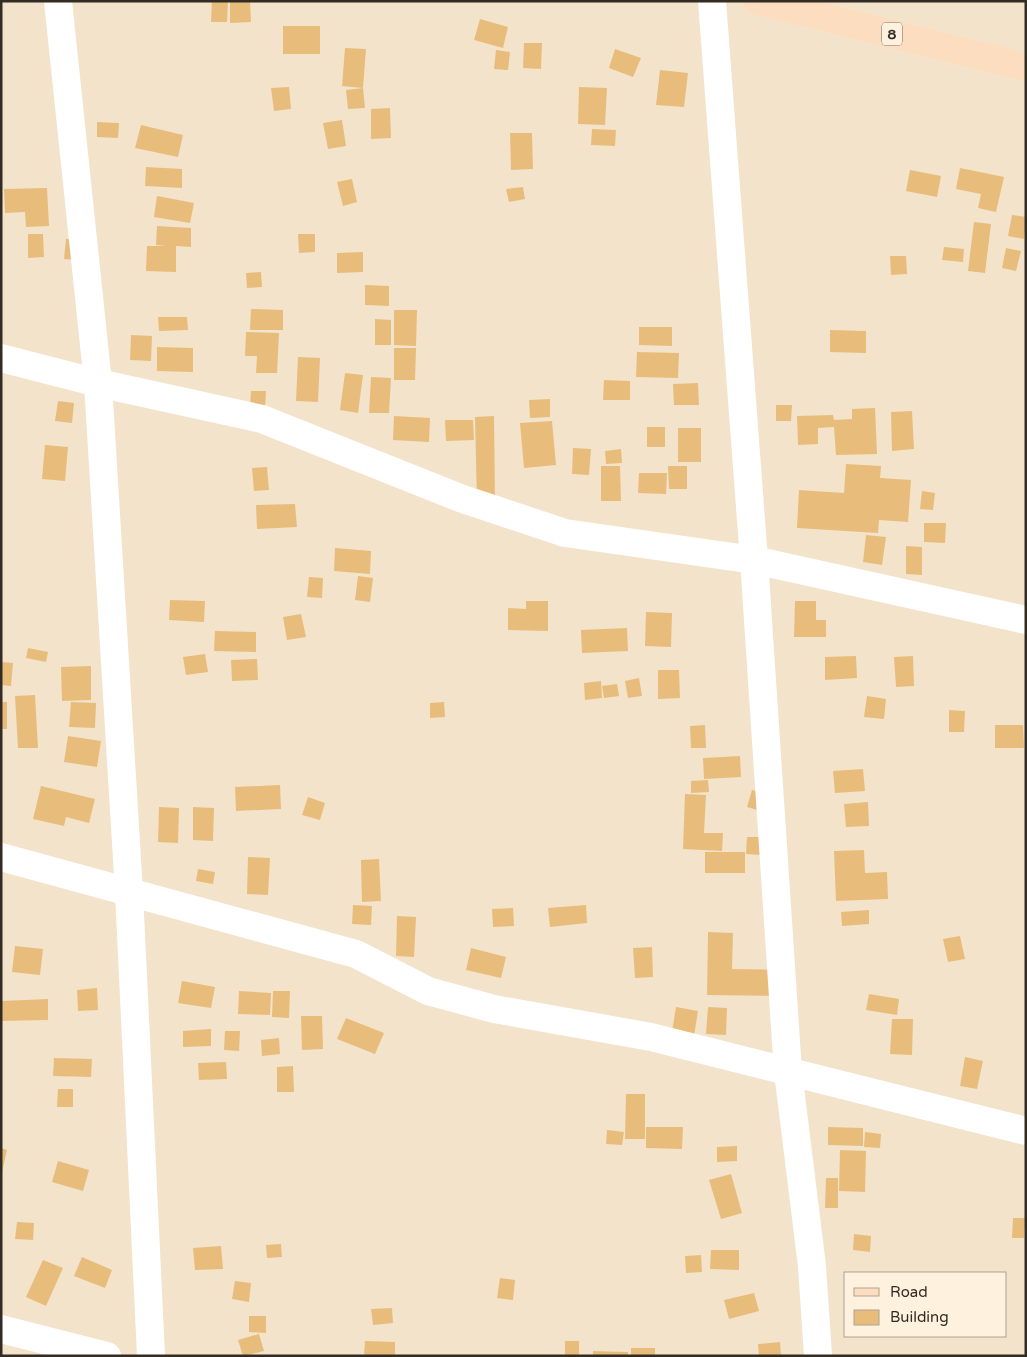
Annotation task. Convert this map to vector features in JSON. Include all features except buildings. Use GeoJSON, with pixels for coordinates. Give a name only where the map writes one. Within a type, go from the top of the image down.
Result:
{"type":"FeatureCollection","features":[{"type":"Feature","properties":{"kind":"main road","name":"8"},"geometry":{"type":"LineString","coordinates":[[758,1],[1026,67]]}},
{"type":"Feature","properties":{"kind":"street"},"geometry":{"type":"LineString","coordinates":[[58,1],[98,383],[129,892],[151,1356]]}},
{"type":"Feature","properties":{"kind":"street"},"geometry":{"type":"LineString","coordinates":[[712,1],[754,560],[788,1072],[812,1266],[818,1356]]}},
{"type":"Feature","properties":{"kind":"street"},"geometry":{"type":"LineString","coordinates":[[1,358],[98,383],[262,419],[460,498],[565,533],[754,560],[1026,620]]}},
{"type":"Feature","properties":{"kind":"street"},"geometry":{"type":"LineString","coordinates":[[1,857],[356,954],[428,991],[494,1009],[651,1037],[1026,1131]]}},
{"type":"Feature","properties":{"kind":"street"},"geometry":{"type":"LineString","coordinates":[[1,1329],[107,1356]]}}]}
